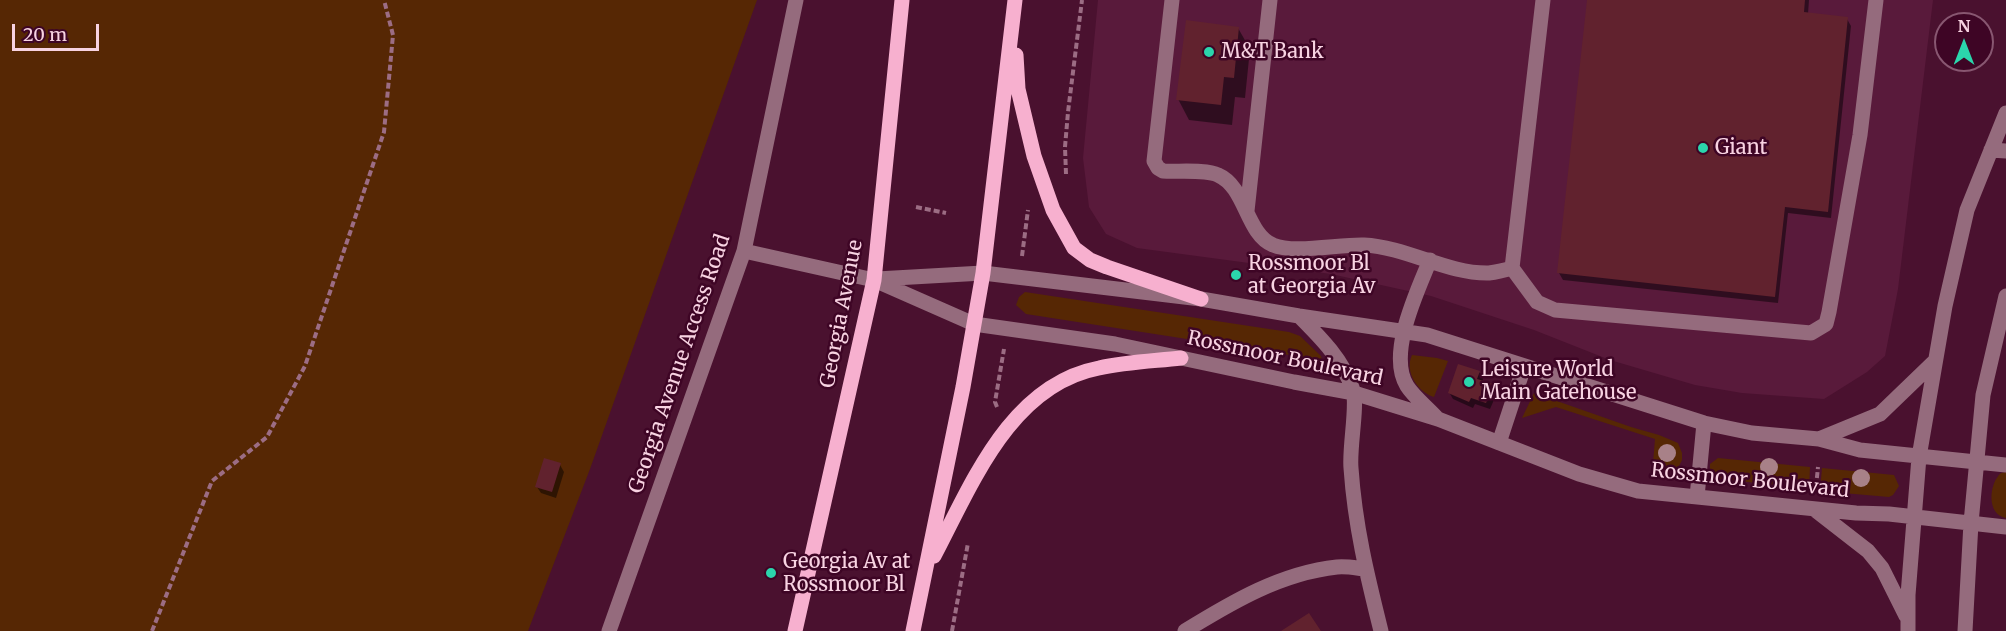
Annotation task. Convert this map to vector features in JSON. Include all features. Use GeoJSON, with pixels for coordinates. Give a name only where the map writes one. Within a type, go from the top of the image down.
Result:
{"type":"FeatureCollection","features":[{"type":"Feature","properties":{"kind":"main road","name":"Georgia Avenue"},"geometry":{"type":"LineString","coordinates":[[795,631],[874,280],[902,0]]}},
{"type":"Feature","properties":{"kind":"main road"},"geometry":{"type":"LineString","coordinates":[[913,631],[983,273],[1014,5]]}},
{"type":"Feature","properties":{"kind":"main road"},"geometry":{"type":"LineString","coordinates":[[1014,5],[1018,89],[1026,128],[1053,210],[1074,248],[1090,260],[1107,267],[1201,299]]}},
{"type":"Feature","properties":{"kind":"main road"},"geometry":{"type":"LineString","coordinates":[[926,572],[995,442],[1031,402],[1065,380],[1098,368],[1181,358]]}},
{"type":"Feature","properties":{"kind":"street","name":"Georgia Avenue Access Road"},"geometry":{"type":"LineString","coordinates":[[609,631],[744,251],[796,0]]}},
{"type":"Feature","properties":{"kind":"street"},"geometry":{"type":"LineString","coordinates":[[1172,0],[1155,161],[1158,168],[1163,171],[1215,173],[1228,181],[1257,230],[1265,241],[1275,247],[1368,245],[1470,271],[1491,273],[1512,268]]}},
{"type":"Feature","properties":{"kind":"street"},"geometry":{"type":"LineString","coordinates":[[1247,211],[1270,0]]}},
{"type":"Feature","properties":{"kind":"street"},"geometry":{"type":"LineString","coordinates":[[1543,0],[1512,268],[1537,302],[1555,310],[1811,333],[1826,324],[1860,135],[1876,0]]}},
{"type":"Feature","properties":{"kind":"street"},"geometry":{"type":"LineString","coordinates":[[1908,626],[1913,516],[1919,457],[1945,306],[1967,210],[1998,150],[2006,113]]}},
{"type":"Feature","properties":{"kind":"street","name":"Rossmoor Boulevard"},"geometry":{"type":"LineString","coordinates":[[744,251],[874,280],[974,324],[1115,344],[1354,393],[1438,419],[1579,474],[1638,491],[1814,509],[1913,516],[2006,527]]}},
{"type":"Feature","properties":{"kind":"street"},"geometry":{"type":"LineString","coordinates":[[1430,260],[1404,330],[1401,353],[1406,385],[1438,419]]}},
{"type":"Feature","properties":{"kind":"street","name":"Rossmoor Boulevard"},"geometry":{"type":"LineString","coordinates":[[874,280],[983,273],[1201,299],[1299,316],[1404,330],[1427,335],[1704,423],[1752,433],[1819,439],[1860,450],[2006,465]]}},
{"type":"Feature","properties":{"kind":"street"},"geometry":{"type":"LineString","coordinates":[[1965,631],[1971,523],[1983,396],[2006,296]]}},
{"type":"Feature","properties":{"kind":"street"},"geometry":{"type":"LineString","coordinates":[[1299,316],[1328,344],[1354,393],[1350,462],[1354,510],[1365,569],[1381,631]]}},
{"type":"Feature","properties":{"kind":"street"},"geometry":{"type":"LineString","coordinates":[[1819,439],[1880,414],[1935,361]]}},
{"type":"Feature","properties":{"kind":"street"},"geometry":{"type":"LineString","coordinates":[[1499,443],[1524,367]]}},
{"type":"Feature","properties":{"kind":"street"},"geometry":{"type":"LineString","coordinates":[[1697,497],[1704,423]]}},
{"type":"Feature","properties":{"kind":"street"},"geometry":{"type":"LineString","coordinates":[[1814,509],[1868,551],[1882,568],[1908,626]]}},
{"type":"Feature","properties":{"kind":"street"},"geometry":{"type":"LineString","coordinates":[[1185,631],[1253,591],[1283,580],[1338,567],[1365,569]]}},
{"type":"Feature","properties":{"kind":"path"},"geometry":{"type":"LineString","coordinates":[[152,631],[212,481],[267,437],[305,366],[384,132],[393,35],[384,0]]}},
{"type":"Feature","properties":{"kind":"path"},"geometry":{"type":"LineString","coordinates":[[1066,177],[1065,147],[1068,112],[1082,0]]}},
{"type":"Feature","properties":{"kind":"path"},"geometry":{"type":"LineString","coordinates":[[916,207],[946,213]]}},
{"type":"Feature","properties":{"kind":"path"},"geometry":{"type":"LineString","coordinates":[[1022,260],[1028,210],[1036,210]]}},
{"type":"Feature","properties":{"kind":"path"},"geometry":{"type":"LineString","coordinates":[[1000,413],[995,402],[1005,342]]}},
{"type":"Feature","properties":{"kind":"path"},"geometry":{"type":"LineString","coordinates":[[1816,489],[1818,467]]}},
{"type":"Feature","properties":{"kind":"path"},"geometry":{"type":"LineString","coordinates":[[951,631],[969,540]]}},
{"type":"Feature","properties":{"kind":"shaded area"},"geometry":{"type":"Polygon","coordinates":[[[0,0],[757,0],[590,469],[528,631],[0,631],[0,0]]]}},
{"type":"Feature","properties":{"kind":"shaded area"},"geometry":{"type":"Polygon","coordinates":[[[1098,0],[1933,0],[1898,289],[1885,356],[1867,372],[1824,399],[1742,393],[1695,385],[1610,360],[1534,330],[1431,296],[1331,274],[1137,248],[1106,234],[1089,207],[1083,158],[1098,0]]]}},
{"type":"Feature","properties":{"kind":"shaded area"},"geometry":{"type":"Polygon","coordinates":[[[1025,292],[1289,332],[1300,336],[1321,356],[1322,360],[1026,314],[1016,305],[1019,297],[1025,292]]]}},
{"type":"Feature","properties":{"kind":"shaded area"},"geometry":{"type":"Polygon","coordinates":[[[1412,355],[1448,361],[1434,397],[1423,391],[1414,380],[1410,368],[1412,355]]]}},
{"type":"Feature","properties":{"kind":"shaded area"},"geometry":{"type":"Polygon","coordinates":[[[1534,393],[1678,443],[1682,460],[1679,466],[1672,470],[1655,467],[1653,463],[1655,439],[1556,407],[1522,418],[1534,393]]]}},
{"type":"Feature","properties":{"kind":"shaded area"},"geometry":{"type":"Polygon","coordinates":[[[1718,458],[1810,467],[1809,489],[1713,478],[1710,464],[1718,458]]]}},
{"type":"Feature","properties":{"kind":"shaded area"},"geometry":{"type":"Polygon","coordinates":[[[1822,468],[1894,475],[1899,486],[1889,497],[1820,491],[1822,468]]]}},
{"type":"Feature","properties":{"kind":"shaded area"},"geometry":{"type":"Polygon","coordinates":[[[2006,472],[2006,518],[1995,511],[1991,498],[1997,478],[2001,473],[2006,472]]]}},
{"type":"Feature","properties":{"kind":"building","name":"Giant"},"geometry":{"type":"Polygon","coordinates":[[[1587,0],[1805,0],[1804,12],[1848,17],[1828,212],[1785,207],[1775,297],[1557,273],[1587,0]]]}},
{"type":"Feature","properties":{"kind":"building","name":"M&T Bank"},"geometry":{"type":"Polygon","coordinates":[[[1186,20],[1239,27],[1234,78],[1224,77],[1221,105],[1176,100],[1186,20]]]}},
{"type":"Feature","properties":{"kind":"building","name":"Leisure World Main Gatehouse"},"geometry":{"type":"Polygon","coordinates":[[[1458,364],[1480,371],[1477,379],[1494,384],[1486,403],[1471,398],[1469,402],[1448,393],[1458,364]]]}},
{"type":"Feature","properties":{"kind":"building"},"geometry":{"type":"Polygon","coordinates":[[[544,458],[561,463],[552,492],[535,487],[544,458]]]}},
{"type":"Feature","properties":{"kind":"building"},"geometry":{"type":"Polygon","coordinates":[[[1309,613],[1321,631],[1281,631],[1309,613]]]}},
{"type":"Feature","properties":{"kind":"place","name":"M&T Bank"},"geometry":{"type":"Point","coordinates":[1209,52]}},
{"type":"Feature","properties":{"kind":"place","name":"Giant"},"geometry":{"type":"Point","coordinates":[1703,148]}},
{"type":"Feature","properties":{"kind":"place","name":"Rossmoor Bl at Georgia Av"},"geometry":{"type":"Point","coordinates":[1236,275]}},
{"type":"Feature","properties":{"kind":"place","name":"Leisure World Main Gatehouse"},"geometry":{"type":"Point","coordinates":[1469,382]}},
{"type":"Feature","properties":{"kind":"place","name":"Georgia Av at Rossmoor Bl"},"geometry":{"type":"Point","coordinates":[771,573]}}]}
